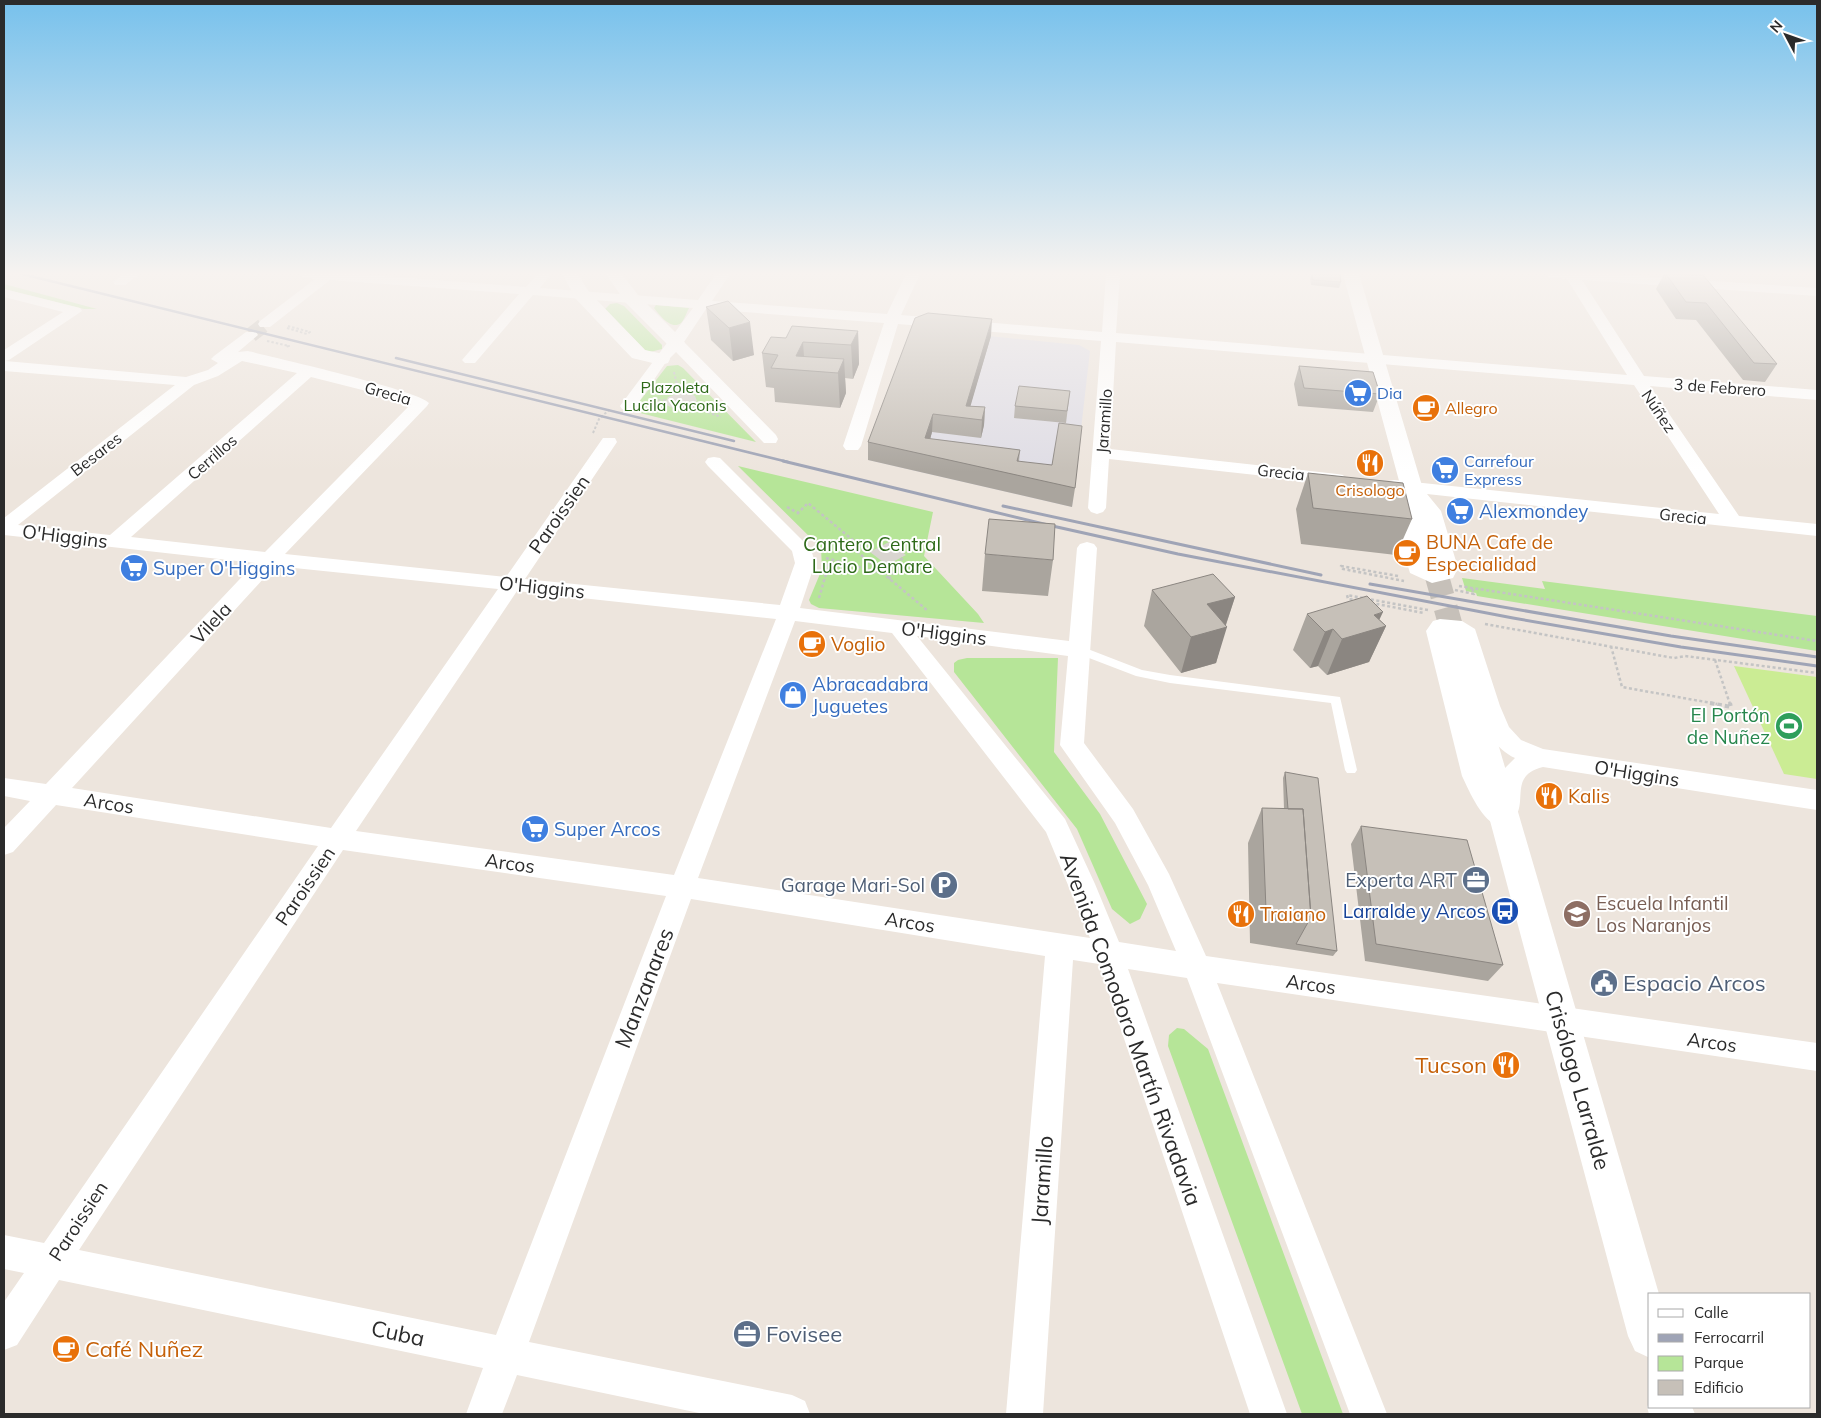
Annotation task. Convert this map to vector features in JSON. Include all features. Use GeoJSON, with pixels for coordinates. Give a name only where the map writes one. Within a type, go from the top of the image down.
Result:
{"type":"FeatureCollection","features":[{"type":"Feature","properties":{"kind":"street"},"geometry":{"type":"LineString","coordinates":[[4,357],[30,340]]}},
{"type":"Feature","properties":{"kind":"street","name":"Besares"},"geometry":{"type":"LineString","coordinates":[[4,528],[243,340]]}},
{"type":"Feature","properties":{"kind":"street"},"geometry":{"type":"LineString","coordinates":[[470,360],[487,340]]}},
{"type":"Feature","properties":{"kind":"street"},"geometry":{"type":"LineString","coordinates":[[626,340],[639,354],[661,359]]}},
{"type":"Feature","properties":{"kind":"street"},"geometry":{"type":"LineString","coordinates":[[673,340],[770,439]]}},
{"type":"Feature","properties":{"kind":"street"},"geometry":{"type":"LineString","coordinates":[[628,406],[661,359],[678,340]]}},
{"type":"Feature","properties":{"kind":"street"},"geometry":{"type":"LineString","coordinates":[[852,446],[885,340]]}},
{"type":"Feature","properties":{"kind":"street","name":"Jaramillo"},"geometry":{"type":"LineString","coordinates":[[1097,508],[1108,340]]}},
{"type":"Feature","properties":{"kind":"street","name":"3 de Febrero"},"geometry":{"type":"LineString","coordinates":[[1134,340],[1817,395]]}},
{"type":"Feature","properties":{"kind":"street"},"geometry":{"type":"LineString","coordinates":[[1369,340],[1436,573]]}},
{"type":"Feature","properties":{"kind":"street","name":"Núñez"},"geometry":{"type":"LineString","coordinates":[[1613,340],[1733,521]]}},
{"type":"Feature","properties":{"kind":"street","name":"Besares"},"geometry":{"type":"LineString","coordinates":[[189,382],[192,370],[230,342]]}},
{"type":"Feature","properties":{"kind":"street","name":"Besares"},"geometry":{"type":"LineString","coordinates":[[189,382],[213,372],[239,356]]}},
{"type":"Feature","properties":{"kind":"street","name":"Grecia"},"geometry":{"type":"LineString","coordinates":[[239,356],[255,357],[404,396],[421,403]]}},
{"type":"Feature","properties":{"kind":"street"},"geometry":{"type":"LineString","coordinates":[[4,366],[189,382]]}},
{"type":"Feature","properties":{"kind":"street","name":"Cerrillos"},"geometry":{"type":"LineString","coordinates":[[114,542],[309,371]]}},
{"type":"Feature","properties":{"kind":"street","name":"Vilela"},"geometry":{"type":"LineString","coordinates":[[4,845],[270,559],[421,403]]}},
{"type":"Feature","properties":{"kind":"street","name":"Paroissien"},"geometry":{"type":"LineString","coordinates":[[4,1332],[337,838],[609,442]]}},
{"type":"Feature","properties":{"kind":"street","name":"Grecia"},"geometry":{"type":"LineString","coordinates":[[1102,453],[1355,481]]}},
{"type":"Feature","properties":{"kind":"street","name":"Manzanares"},"geometry":{"type":"LineString","coordinates":[[484,1414],[682,887],[788,613],[805,563],[801,549],[714,462]]}},
{"type":"Feature","properties":{"kind":"street","name":"Grecia"},"geometry":{"type":"LineString","coordinates":[[1410,574],[1397,497],[1388,489],[1374,483],[1817,530]]}},
{"type":"Feature","properties":{"kind":"street"},"geometry":{"type":"LineString","coordinates":[[1410,574],[1421,572],[1435,577],[1445,576],[1449,570],[1432,511],[1411,486]]}},
{"type":"Feature","properties":{"kind":"street","name":"O'Higgins"},"geometry":{"type":"LineString","coordinates":[[4,528],[270,559],[788,613],[1080,650]]}},
{"type":"Feature","properties":{"kind":"street"},"geometry":{"type":"LineString","coordinates":[[1087,548],[1072,745],[1124,816],[1160,882],[1197,967],[1368,1414]]}},
{"type":"Feature","properties":{"kind":"street","name":"Crisólogo Larralde"},"geometry":{"type":"LineString","coordinates":[[1506,825],[1480,788],[1474,776],[1436,631],[1440,626],[1455,626],[1468,634],[1494,722],[1504,738],[1519,750],[1543,758]]}},
{"type":"Feature","properties":{"kind":"street","name":"Avenida Comodoro Martín Rivadavia"},"geometry":{"type":"LineString","coordinates":[[899,628],[1056,826],[1082,884],[1109,953],[1268,1414]]}},
{"type":"Feature","properties":{"kind":"street","name":"Crisólogo Larralde"},"geometry":{"type":"LineString","coordinates":[[1453,634],[1648,1329]]}},
{"type":"Feature","properties":{"kind":"street","name":"O'Higgins"},"geometry":{"type":"LineString","coordinates":[[1506,825],[1509,786],[1512,774],[1524,763],[1543,758],[1817,800]]}},
{"type":"Feature","properties":{"kind":"street","name":"Arcos"},"geometry":{"type":"LineString","coordinates":[[4,787],[337,838],[682,887],[1197,967],[1817,1057]]}},
{"type":"Feature","properties":{"kind":"street","name":"Jaramillo"},"geometry":{"type":"LineString","coordinates":[[1024,1414],[1060,945]]}},
{"type":"Feature","properties":{"kind":"street","name":"Cuba"},"geometry":{"type":"LineString","coordinates":[[4,1252],[792,1414]]}},
{"type":"Feature","properties":{"kind":"lane"},"geometry":{"type":"LineString","coordinates":[[1080,650],[1140,673],[1170,679],[1336,700],[1351,770]]}},
{"type":"Feature","properties":{"kind":"path"},"geometry":{"type":"LineString","coordinates":[[594,429],[599,417],[611,408]]}},
{"type":"Feature","properties":{"kind":"path"},"geometry":{"type":"LineString","coordinates":[[793,518],[808,503],[860,546],[852,549],[930,613],[920,612]]}},
{"type":"Feature","properties":{"kind":"path"},"geometry":{"type":"LineString","coordinates":[[783,504],[798,513]]}},
{"type":"Feature","properties":{"kind":"path"},"geometry":{"type":"LineString","coordinates":[[821,604],[819,600],[828,568],[825,549]]}},
{"type":"Feature","properties":{"kind":"path"},"geometry":{"type":"LineString","coordinates":[[889,579],[903,557]]}},
{"type":"Feature","properties":{"kind":"path"},"geometry":{"type":"LineString","coordinates":[[826,558],[883,574]]}},
{"type":"Feature","properties":{"kind":"path"},"geometry":{"type":"LineString","coordinates":[[1410,574],[1343,569],[1342,566],[1417,579],[1410,574]]}},
{"type":"Feature","properties":{"kind":"path"},"geometry":{"type":"LineString","coordinates":[[1453,584],[1817,641]]}},
{"type":"Feature","properties":{"kind":"path"},"geometry":{"type":"LineString","coordinates":[[1454,590],[1474,594],[1472,588]]}},
{"type":"Feature","properties":{"kind":"path"},"geometry":{"type":"LineString","coordinates":[[1419,612],[1348,599],[1347,595],[1428,610]]}},
{"type":"Feature","properties":{"kind":"path"},"geometry":{"type":"LineString","coordinates":[[1478,623],[1674,658],[1685,656],[1817,674]]}},
{"type":"Feature","properties":{"kind":"path"},"geometry":{"type":"LineString","coordinates":[[1611,646],[1622,687],[1731,706],[1715,660]]}},
{"type":"Feature","properties":{"kind":"shaded area"},"geometry":{"type":"Polygon","coordinates":[[[913,340],[1030,340],[1079,345],[1090,351],[1072,507],[868,460],[913,340]]]}},
{"type":"Feature","properties":{"kind":"shaded area"},"geometry":{"type":"Polygon","coordinates":[[[679,393],[691,394],[695,396],[697,401],[691,406],[682,409],[666,405],[668,397],[679,393]]]}},
{"type":"Feature","properties":{"kind":"shaded area"},"geometry":{"type":"Polygon","coordinates":[[[889,542],[906,555],[887,565],[870,552],[889,542]]]}},
{"type":"Feature","properties":{"kind":"green space"},"geometry":{"type":"Polygon","coordinates":[[[635,340],[657,340],[662,345],[662,349],[650,352],[645,350],[635,340]]]}},
{"type":"Feature","properties":{"kind":"green space","name":"Plazoleta Lucila Yaconis"},"geometry":{"type":"Polygon","coordinates":[[[678,365],[756,442],[632,411],[667,366],[678,365]]]}},
{"type":"Feature","properties":{"kind":"green space","name":"Cantero Central Lucio Demare"},"geometry":{"type":"Polygon","coordinates":[[[738,466],[933,512],[924,556],[978,614],[984,623],[819,608],[811,604],[809,600],[822,569],[821,548],[738,466]]]}},
{"type":"Feature","properties":{"kind":"green space"},"geometry":{"type":"Polygon","coordinates":[[[1462,578],[1545,589],[1542,581],[1817,616],[1817,651],[1477,596],[1476,593],[1466,591],[1462,578]]]}},
{"type":"Feature","properties":{"kind":"green space"},"geometry":{"type":"Polygon","coordinates":[[[967,658],[1058,658],[1054,752],[1100,814],[1147,904],[1140,919],[1130,924],[1112,909],[1077,829],[954,672],[954,663],[967,658]]]}},
{"type":"Feature","properties":{"kind":"green space","name":"El Portón de Nuñez"},"geometry":{"type":"Polygon","coordinates":[[[1734,666],[1817,677],[1817,779],[1784,774],[1734,666]]]}},
{"type":"Feature","properties":{"kind":"green space"},"geometry":{"type":"Polygon","coordinates":[[[1177,1028],[1184,1029],[1208,1049],[1343,1414],[1302,1414],[1168,1046],[1169,1035],[1177,1028]]]}},
{"type":"Feature","properties":{"kind":"building"},"geometry":{"type":"Polygon","coordinates":[[[769,340],[853,340],[851,345],[803,342],[796,356],[844,359],[838,373],[771,368],[778,355],[762,353],[769,340]]]}},
{"type":"Feature","properties":{"kind":"building"},"geometry":{"type":"Polygon","coordinates":[[[907,340],[986,340],[966,406],[985,407],[982,420],[933,414],[925,438],[1020,450],[1017,461],[1052,465],[1059,423],[1082,426],[1075,488],[868,442],[907,340]]]}},
{"type":"Feature","properties":{"kind":"building"},"geometry":{"type":"Polygon","coordinates":[[[1736,340],[1757,340],[1777,364],[1754,363],[1736,340]]]}},
{"type":"Feature","properties":{"kind":"building"},"geometry":{"type":"Polygon","coordinates":[[[1299,366],[1373,372],[1380,394],[1304,388],[1299,366]]]}},
{"type":"Feature","properties":{"kind":"building"},"geometry":{"type":"Polygon","coordinates":[[[1019,386],[1070,391],[1067,411],[1015,406],[1019,386]]]}},
{"type":"Feature","properties":{"kind":"building"},"geometry":{"type":"Polygon","coordinates":[[[1308,473],[1403,483],[1412,519],[1313,508],[1308,473]]]}},
{"type":"Feature","properties":{"kind":"building"},"geometry":{"type":"Polygon","coordinates":[[[989,519],[1055,524],[1053,560],[985,554],[989,519]]]}},
{"type":"Feature","properties":{"kind":"building"},"geometry":{"type":"Polygon","coordinates":[[[1213,574],[1235,597],[1207,604],[1227,627],[1191,637],[1152,590],[1213,574]]]}},
{"type":"Feature","properties":{"kind":"building"},"geometry":{"type":"Polygon","coordinates":[[[1367,596],[1383,612],[1374,615],[1386,626],[1342,639],[1333,629],[1325,632],[1307,614],[1367,596]]]}},
{"type":"Feature","properties":{"kind":"building"},"geometry":{"type":"Polygon","coordinates":[[[1285,772],[1318,778],[1337,951],[1296,944],[1311,917],[1303,809],[1288,809],[1285,772]]]}},
{"type":"Feature","properties":{"kind":"building"},"geometry":{"type":"Polygon","coordinates":[[[1262,808],[1303,809],[1311,917],[1266,910],[1262,808]]]}},
{"type":"Feature","properties":{"kind":"building"},"geometry":{"type":"Polygon","coordinates":[[[1361,826],[1467,840],[1503,965],[1376,944],[1361,826]]]}},
{"type":"Feature","properties":{"kind":"tunnel"},"geometry":{"type":"LineString","coordinates":[[1436,573],[1453,634]]}},
{"type":"Feature","properties":{"kind":"railway"},"geometry":{"type":"LineString","coordinates":[[292,340],[788,462]]}},
{"type":"Feature","properties":{"kind":"railway"},"geometry":{"type":"LineString","coordinates":[[396,358],[734,441]]}},
{"type":"Feature","properties":{"kind":"railway"},"geometry":{"type":"LineString","coordinates":[[783,461],[1048,525],[1178,554],[1513,618],[1681,647],[1817,666]]}},
{"type":"Feature","properties":{"kind":"railway"},"geometry":{"type":"LineString","coordinates":[[1003,506],[1321,575]]}},
{"type":"Feature","properties":{"kind":"railway"},"geometry":{"type":"LineString","coordinates":[[1370,584],[1671,636],[1817,657]]}},
{"type":"Feature","properties":{"kind":"place","name":"Dia"},"geometry":{"type":"Point","coordinates":[1358,393]}},
{"type":"Feature","properties":{"kind":"place","name":"Allegro"},"geometry":{"type":"Point","coordinates":[1426,408]}},
{"type":"Feature","properties":{"kind":"place","name":"Crisologo"},"geometry":{"type":"Point","coordinates":[1370,463]}},
{"type":"Feature","properties":{"kind":"place","name":"Carrefour Express"},"geometry":{"type":"Point","coordinates":[1445,470]}},
{"type":"Feature","properties":{"kind":"place","name":"Alexmondey"},"geometry":{"type":"Point","coordinates":[1460,511]}},
{"type":"Feature","properties":{"kind":"place","name":"BUNA Cafe de Especialidad"},"geometry":{"type":"Point","coordinates":[1407,553]}},
{"type":"Feature","properties":{"kind":"place","name":"Super O'Higgins"},"geometry":{"type":"Point","coordinates":[134,568]}},
{"type":"Feature","properties":{"kind":"place","name":"Voglio"},"geometry":{"type":"Point","coordinates":[812,644]}},
{"type":"Feature","properties":{"kind":"place","name":"Abracadabra Juguetes"},"geometry":{"type":"Point","coordinates":[793,695]}},
{"type":"Feature","properties":{"kind":"place","name":"El Portón de Nuñez"},"geometry":{"type":"Point","coordinates":[1789,726]}},
{"type":"Feature","properties":{"kind":"place","name":"Kalis"},"geometry":{"type":"Point","coordinates":[1549,796]}},
{"type":"Feature","properties":{"kind":"place","name":"Super Arcos"},"geometry":{"type":"Point","coordinates":[535,829]}},
{"type":"Feature","properties":{"kind":"place","name":"Experta ART"},"geometry":{"type":"Point","coordinates":[1476,880]}},
{"type":"Feature","properties":{"kind":"place","name":"Garage Mari-Sol"},"geometry":{"type":"Point","coordinates":[944,885]}},
{"type":"Feature","properties":{"kind":"place","name":"Larralde y Arcos"},"geometry":{"type":"Point","coordinates":[1505,911]}},
{"type":"Feature","properties":{"kind":"place","name":"Traiano"},"geometry":{"type":"Point","coordinates":[1241,914]}},
{"type":"Feature","properties":{"kind":"place","name":"Escuela Infantil Los Naranjos"},"geometry":{"type":"Point","coordinates":[1577,914]}},
{"type":"Feature","properties":{"kind":"place","name":"Espacio Arcos"},"geometry":{"type":"Point","coordinates":[1604,983]}},
{"type":"Feature","properties":{"kind":"place","name":"Tucson"},"geometry":{"type":"Point","coordinates":[1506,1065]}},
{"type":"Feature","properties":{"kind":"place","name":"Fovisee"},"geometry":{"type":"Point","coordinates":[747,1334]}},
{"type":"Feature","properties":{"kind":"place","name":"Café Nuñez"},"geometry":{"type":"Point","coordinates":[66,1349]}}]}
